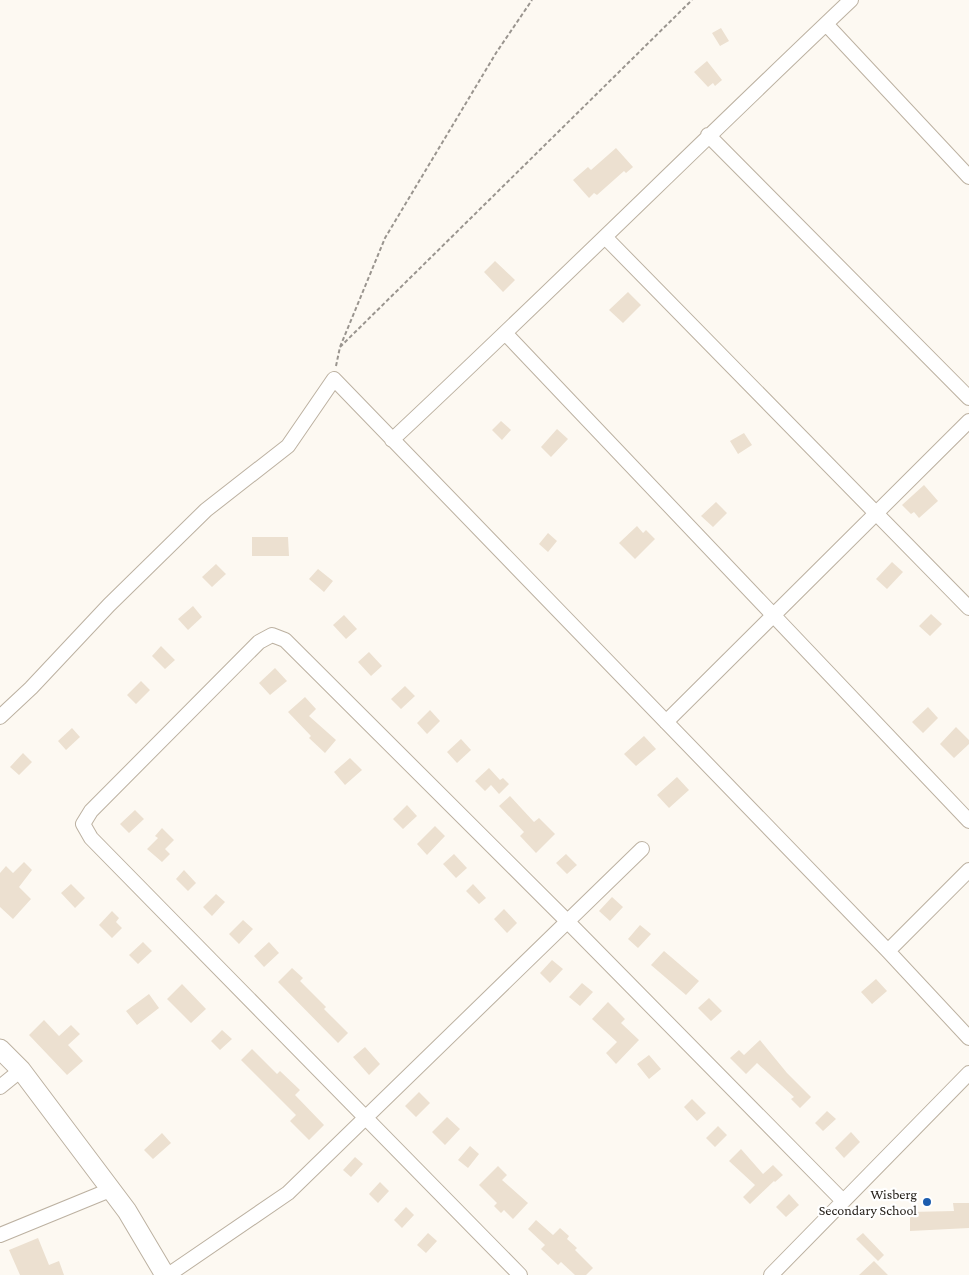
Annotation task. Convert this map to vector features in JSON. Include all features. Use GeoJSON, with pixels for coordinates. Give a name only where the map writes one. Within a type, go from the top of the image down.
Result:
{"type":"FeatureCollection","features":[{"type":"Feature","properties":{"kind":"street"},"geometry":{"type":"LineString","coordinates":[[392,440],[506,334],[708,135],[851,0]]}},
{"type":"Feature","properties":{"kind":"street"},"geometry":{"type":"LineString","coordinates":[[826,24],[969,177]]}},
{"type":"Feature","properties":{"kind":"street"},"geometry":{"type":"LineString","coordinates":[[708,135],[969,398]]}},
{"type":"Feature","properties":{"kind":"street"},"geometry":{"type":"LineString","coordinates":[[605,238],[878,513],[969,608]]}},
{"type":"Feature","properties":{"kind":"street"},"geometry":{"type":"LineString","coordinates":[[506,334],[969,821]]}},
{"type":"Feature","properties":{"kind":"street"},"geometry":{"type":"LineString","coordinates":[[0,717],[31,688],[109,605],[206,510],[288,446],[334,379],[888,951],[969,1038]]}},
{"type":"Feature","properties":{"kind":"street"},"geometry":{"type":"LineString","coordinates":[[666,722],[969,421]]}},
{"type":"Feature","properties":{"kind":"street"},"geometry":{"type":"LineString","coordinates":[[520,1275],[91,838],[83,824],[91,811],[259,642],[272,635],[285,640],[567,921],[843,1201]]}},
{"type":"Feature","properties":{"kind":"street"},"geometry":{"type":"LineString","coordinates":[[0,1049],[21,1070],[127,1211],[166,1275],[288,1193],[642,849]]}},
{"type":"Feature","properties":{"kind":"street"},"geometry":{"type":"LineString","coordinates":[[888,951],[969,870]]}},
{"type":"Feature","properties":{"kind":"street"},"geometry":{"type":"LineString","coordinates":[[0,1087],[21,1070]]}},
{"type":"Feature","properties":{"kind":"street"},"geometry":{"type":"LineString","coordinates":[[771,1275],[969,1074]]}},
{"type":"Feature","properties":{"kind":"street"},"geometry":{"type":"LineString","coordinates":[[0,1235],[110,1190]]}},
{"type":"Feature","properties":{"kind":"path"},"geometry":{"type":"LineString","coordinates":[[334,379],[340,347],[385,238],[496,53],[532,0]]}},
{"type":"Feature","properties":{"kind":"path"},"geometry":{"type":"LineString","coordinates":[[340,347],[692,0]]}},
{"type":"Feature","properties":{"kind":"building"},"geometry":{"type":"Polygon","coordinates":[[[721,28],[729,41],[720,46],[712,33],[721,28]]]}},
{"type":"Feature","properties":{"kind":"building"},"geometry":{"type":"Polygon","coordinates":[[[707,61],[722,80],[715,86],[713,83],[708,87],[694,72],[707,61]]]}},
{"type":"Feature","properties":{"kind":"building"},"geometry":{"type":"Polygon","coordinates":[[[616,148],[633,167],[626,173],[624,171],[597,195],[594,193],[589,198],[573,180],[588,167],[591,170],[616,148]]]}},
{"type":"Feature","properties":{"kind":"building"},"geometry":{"type":"Polygon","coordinates":[[[495,261],[515,280],[503,292],[484,272],[495,261]]]}},
{"type":"Feature","properties":{"kind":"building"},"geometry":{"type":"Polygon","coordinates":[[[628,292],[641,305],[623,323],[609,310],[628,292]]]}},
{"type":"Feature","properties":{"kind":"building"},"geometry":{"type":"Polygon","coordinates":[[[501,421],[511,430],[502,440],[492,430],[501,421]]]}},
{"type":"Feature","properties":{"kind":"building"},"geometry":{"type":"Polygon","coordinates":[[[557,429],[568,439],[551,457],[541,447],[557,429]]]}},
{"type":"Feature","properties":{"kind":"building"},"geometry":{"type":"Polygon","coordinates":[[[744,433],[752,445],[738,454],[730,441],[744,433]]]}},
{"type":"Feature","properties":{"kind":"building"},"geometry":{"type":"Polygon","coordinates":[[[924,485],[938,501],[919,518],[914,512],[911,514],[902,505],[924,485]]]}},
{"type":"Feature","properties":{"kind":"building"},"geometry":{"type":"Polygon","coordinates":[[[716,502],[727,513],[713,527],[701,516],[716,502]]]}},
{"type":"Feature","properties":{"kind":"building"},"geometry":{"type":"Polygon","coordinates":[[[637,526],[643,533],[646,530],[655,539],[635,559],[619,543],[637,526]]]}},
{"type":"Feature","properties":{"kind":"building"},"geometry":{"type":"Polygon","coordinates":[[[548,533],[557,541],[548,552],[539,544],[548,533]]]}},
{"type":"Feature","properties":{"kind":"building"},"geometry":{"type":"Polygon","coordinates":[[[252,537],[288,537],[289,556],[252,556],[252,537]]]}},
{"type":"Feature","properties":{"kind":"building"},"geometry":{"type":"Polygon","coordinates":[[[892,562],[903,572],[887,589],[876,579],[892,562]]]}},
{"type":"Feature","properties":{"kind":"building"},"geometry":{"type":"Polygon","coordinates":[[[216,564],[226,574],[212,587],[202,577],[216,564]]]}},
{"type":"Feature","properties":{"kind":"building"},"geometry":{"type":"Polygon","coordinates":[[[318,569],[333,581],[324,592],[309,579],[318,569]]]}},
{"type":"Feature","properties":{"kind":"building"},"geometry":{"type":"Polygon","coordinates":[[[193,606],[202,617],[188,630],[178,619],[193,606]]]}},
{"type":"Feature","properties":{"kind":"building"},"geometry":{"type":"Polygon","coordinates":[[[931,614],[942,624],[930,636],[919,626],[931,614]]]}},
{"type":"Feature","properties":{"kind":"building"},"geometry":{"type":"Polygon","coordinates":[[[344,615],[357,629],[346,639],[333,625],[344,615]]]}},
{"type":"Feature","properties":{"kind":"building"},"geometry":{"type":"Polygon","coordinates":[[[161,646],[175,660],[165,669],[152,656],[161,646]]]}},
{"type":"Feature","properties":{"kind":"building"},"geometry":{"type":"Polygon","coordinates":[[[369,652],[382,666],[371,676],[358,662],[369,652]]]}},
{"type":"Feature","properties":{"kind":"building"},"geometry":{"type":"Polygon","coordinates":[[[275,668],[287,681],[270,695],[259,683],[275,668]]]}},
{"type":"Feature","properties":{"kind":"building"},"geometry":{"type":"Polygon","coordinates":[[[141,681],[150,690],[136,704],[127,695],[141,681]]]}},
{"type":"Feature","properties":{"kind":"building"},"geometry":{"type":"Polygon","coordinates":[[[405,686],[415,696],[401,709],[391,699],[405,686]]]}},
{"type":"Feature","properties":{"kind":"building"},"geometry":{"type":"Polygon","coordinates":[[[305,697],[316,709],[309,716],[336,740],[325,753],[309,738],[311,736],[288,712],[305,697]]]}},
{"type":"Feature","properties":{"kind":"building"},"geometry":{"type":"Polygon","coordinates":[[[928,707],[938,718],[923,733],[912,722],[928,707]]]}},
{"type":"Feature","properties":{"kind":"building"},"geometry":{"type":"Polygon","coordinates":[[[430,710],[440,721],[427,734],[417,723],[430,710]]]}},
{"type":"Feature","properties":{"kind":"building"},"geometry":{"type":"Polygon","coordinates":[[[956,727],[969,740],[969,744],[954,758],[940,744],[956,727]]]}},
{"type":"Feature","properties":{"kind":"building"},"geometry":{"type":"Polygon","coordinates":[[[72,728],[80,737],[66,750],[58,741],[72,728]]]}},
{"type":"Feature","properties":{"kind":"building"},"geometry":{"type":"Polygon","coordinates":[[[644,736],[656,749],[636,766],[624,754],[644,736]]]}},
{"type":"Feature","properties":{"kind":"building"},"geometry":{"type":"Polygon","coordinates":[[[461,739],[471,750],[457,763],[447,752],[461,739]]]}},
{"type":"Feature","properties":{"kind":"building"},"geometry":{"type":"Polygon","coordinates":[[[23,753],[32,762],[19,775],[10,767],[23,753]]]}},
{"type":"Feature","properties":{"kind":"building"},"geometry":{"type":"Polygon","coordinates":[[[350,758],[362,770],[345,785],[334,772],[350,758]]]}},
{"type":"Feature","properties":{"kind":"building"},"geometry":{"type":"Polygon","coordinates":[[[489,768],[500,780],[503,778],[509,784],[499,794],[491,785],[485,791],[475,781],[489,768]]]}},
{"type":"Feature","properties":{"kind":"building"},"geometry":{"type":"Polygon","coordinates":[[[677,777],[689,790],[669,808],[657,795],[677,777]]]}},
{"type":"Feature","properties":{"kind":"building"},"geometry":{"type":"Polygon","coordinates":[[[510,796],[534,822],[539,818],[555,834],[536,853],[520,836],[524,832],[499,806],[510,796]]]}},
{"type":"Feature","properties":{"kind":"building"},"geometry":{"type":"Polygon","coordinates":[[[407,805],[417,816],[403,829],[393,819],[407,805]]]}},
{"type":"Feature","properties":{"kind":"building"},"geometry":{"type":"Polygon","coordinates":[[[135,810],[144,819],[129,833],[120,824],[135,810]]]}},
{"type":"Feature","properties":{"kind":"building"},"geometry":{"type":"Polygon","coordinates":[[[435,826],[445,836],[427,855],[417,844],[435,826]]]}},
{"type":"Feature","properties":{"kind":"building"},"geometry":{"type":"Polygon","coordinates":[[[162,828],[174,840],[165,849],[170,854],[162,862],[147,849],[158,838],[155,836],[162,828]]]}},
{"type":"Feature","properties":{"kind":"building"},"geometry":{"type":"Polygon","coordinates":[[[454,854],[467,868],[456,878],[443,864],[454,854]]]}},
{"type":"Feature","properties":{"kind":"building"},"geometry":{"type":"Polygon","coordinates":[[[566,854],[577,865],[567,874],[556,863],[566,854]]]}},
{"type":"Feature","properties":{"kind":"building"},"geometry":{"type":"Polygon","coordinates":[[[24,862],[32,870],[19,887],[31,899],[13,919],[0,907],[0,873],[6,866],[13,873],[24,862]]]}},
{"type":"Feature","properties":{"kind":"building"},"geometry":{"type":"Polygon","coordinates":[[[184,870],[196,883],[188,891],[176,879],[184,870]]]}},
{"type":"Feature","properties":{"kind":"building"},"geometry":{"type":"Polygon","coordinates":[[[71,884],[85,898],[75,908],[61,893],[71,884]]]}},
{"type":"Feature","properties":{"kind":"building"},"geometry":{"type":"Polygon","coordinates":[[[473,884],[486,898],[479,904],[466,891],[473,884]]]}},
{"type":"Feature","properties":{"kind":"building"},"geometry":{"type":"Polygon","coordinates":[[[216,894],[225,902],[212,916],[203,907],[216,894]]]}},
{"type":"Feature","properties":{"kind":"building"},"geometry":{"type":"Polygon","coordinates":[[[612,897],[623,907],[610,921],[599,911],[612,897]]]}},
{"type":"Feature","properties":{"kind":"building"},"geometry":{"type":"Polygon","coordinates":[[[504,909],[517,923],[507,933],[494,919],[504,909]]]}},
{"type":"Feature","properties":{"kind":"building"},"geometry":{"type":"Polygon","coordinates":[[[112,911],[119,918],[116,922],[122,928],[112,938],[99,925],[112,911]]]}},
{"type":"Feature","properties":{"kind":"building"},"geometry":{"type":"Polygon","coordinates":[[[243,920],[253,929],[239,944],[229,934],[243,920]]]}},
{"type":"Feature","properties":{"kind":"building"},"geometry":{"type":"Polygon","coordinates":[[[640,925],[651,934],[638,948],[628,939],[640,925]]]}},
{"type":"Feature","properties":{"kind":"building"},"geometry":{"type":"Polygon","coordinates":[[[143,942],[152,951],[138,964],[129,955],[143,942]]]}},
{"type":"Feature","properties":{"kind":"building"},"geometry":{"type":"Polygon","coordinates":[[[269,942],[279,953],[264,967],[254,956],[269,942]]]}},
{"type":"Feature","properties":{"kind":"building"},"geometry":{"type":"Polygon","coordinates":[[[664,951],[699,981],[686,995],[651,965],[664,951]]]}},
{"type":"Feature","properties":{"kind":"building"},"geometry":{"type":"Polygon","coordinates":[[[552,960],[563,969],[550,983],[540,973],[552,960]]]}},
{"type":"Feature","properties":{"kind":"building"},"geometry":{"type":"Polygon","coordinates":[[[292,968],[303,978],[300,981],[326,1007],[324,1009],[348,1033],[338,1043],[278,982],[292,968]]]}},
{"type":"Feature","properties":{"kind":"building"},"geometry":{"type":"Polygon","coordinates":[[[876,979],[887,991],[872,1004],[861,992],[876,979]]]}},
{"type":"Feature","properties":{"kind":"building"},"geometry":{"type":"Polygon","coordinates":[[[582,983],[593,992],[580,1006],[569,997],[582,983]]]}},
{"type":"Feature","properties":{"kind":"building"},"geometry":{"type":"Polygon","coordinates":[[[182,984],[206,1009],[191,1023],[167,999],[182,984]]]}},
{"type":"Feature","properties":{"kind":"building"},"geometry":{"type":"Polygon","coordinates":[[[149,994],[159,1008],[137,1025],[126,1011],[149,994]]]}},
{"type":"Feature","properties":{"kind":"building"},"geometry":{"type":"Polygon","coordinates":[[[709,998],[722,1011],[711,1021],[698,1008],[709,998]]]}},
{"type":"Feature","properties":{"kind":"building"},"geometry":{"type":"Polygon","coordinates":[[[608,1002],[625,1019],[621,1023],[639,1040],[616,1064],[606,1053],[617,1042],[592,1019],[608,1002]]]}},
{"type":"Feature","properties":{"kind":"building"},"geometry":{"type":"Polygon","coordinates":[[[44,1020],[59,1036],[71,1025],[80,1034],[68,1045],[83,1061],[67,1075],[29,1035],[44,1020]]]}},
{"type":"Feature","properties":{"kind":"building"},"geometry":{"type":"Polygon","coordinates":[[[222,1030],[232,1039],[220,1050],[211,1041],[222,1030]]]}},
{"type":"Feature","properties":{"kind":"building"},"geometry":{"type":"Polygon","coordinates":[[[760,1040],[787,1073],[811,1097],[800,1108],[791,1099],[794,1097],[757,1063],[746,1074],[730,1058],[739,1050],[744,1055],[760,1040]]]}},
{"type":"Feature","properties":{"kind":"building"},"geometry":{"type":"Polygon","coordinates":[[[365,1047],[380,1064],[369,1075],[353,1057],[365,1047]]]}},
{"type":"Feature","properties":{"kind":"building"},"geometry":{"type":"Polygon","coordinates":[[[252,1049],[277,1074],[280,1071],[300,1090],[295,1095],[324,1125],[309,1140],[290,1121],[296,1115],[241,1060],[252,1049]]]}},
{"type":"Feature","properties":{"kind":"building"},"geometry":{"type":"Polygon","coordinates":[[[649,1055],[661,1069],[649,1079],[637,1064],[649,1055]]]}},
{"type":"Feature","properties":{"kind":"building"},"geometry":{"type":"Polygon","coordinates":[[[419,1092],[430,1103],[416,1117],[405,1106],[419,1092]]]}},
{"type":"Feature","properties":{"kind":"building"},"geometry":{"type":"Polygon","coordinates":[[[692,1099],[706,1113],[697,1121],[684,1107],[692,1099]]]}},
{"type":"Feature","properties":{"kind":"building"},"geometry":{"type":"Polygon","coordinates":[[[827,1111],[836,1119],[823,1131],[815,1123],[827,1111]]]}},
{"type":"Feature","properties":{"kind":"building"},"geometry":{"type":"Polygon","coordinates":[[[447,1117],[460,1129],[445,1145],[432,1132],[447,1117]]]}},
{"type":"Feature","properties":{"kind":"building"},"geometry":{"type":"Polygon","coordinates":[[[718,1126],[727,1135],[715,1147],[706,1138],[718,1126]]]}},
{"type":"Feature","properties":{"kind":"building"},"geometry":{"type":"Polygon","coordinates":[[[851,1132],[860,1142],[844,1158],[835,1148],[851,1132]]]}},
{"type":"Feature","properties":{"kind":"building"},"geometry":{"type":"Polygon","coordinates":[[[162,1133],[171,1143],[153,1159],[144,1150],[162,1133]]]}},
{"type":"Feature","properties":{"kind":"building"},"geometry":{"type":"Polygon","coordinates":[[[470,1146],[479,1154],[468,1168],[458,1160],[470,1146]]]}},
{"type":"Feature","properties":{"kind":"building"},"geometry":{"type":"Polygon","coordinates":[[[741,1149],[763,1174],[773,1165],[783,1175],[750,1204],[743,1197],[755,1185],[729,1161],[741,1149]]]}},
{"type":"Feature","properties":{"kind":"building"},"geometry":{"type":"Polygon","coordinates":[[[355,1157],[363,1164],[351,1177],[343,1170],[355,1157]]]}},
{"type":"Feature","properties":{"kind":"building"},"geometry":{"type":"Polygon","coordinates":[[[498,1166],[507,1175],[502,1180],[528,1203],[513,1219],[504,1210],[501,1213],[494,1206],[497,1203],[479,1185],[498,1166]]]}},
{"type":"Feature","properties":{"kind":"building"},"geometry":{"type":"Polygon","coordinates":[[[380,1182],[389,1191],[378,1203],[369,1194],[380,1182]]]}},
{"type":"Feature","properties":{"kind":"building"},"geometry":{"type":"Polygon","coordinates":[[[789,1194],[799,1205],[786,1217],[776,1207],[789,1194]]]}},
{"type":"Feature","properties":{"kind":"building"},"geometry":{"type":"Polygon","coordinates":[[[953,1203],[969,1203],[969,1228],[910,1231],[910,1212],[954,1211],[953,1203]]]}},
{"type":"Feature","properties":{"kind":"building"},"geometry":{"type":"Polygon","coordinates":[[[406,1207],[414,1215],[402,1228],[394,1220],[406,1207]]]}},
{"type":"Feature","properties":{"kind":"building"},"geometry":{"type":"Polygon","coordinates":[[[536,1220],[553,1235],[560,1228],[569,1236],[567,1239],[577,1248],[575,1250],[593,1268],[586,1275],[575,1275],[561,1262],[558,1265],[541,1249],[545,1245],[528,1229],[536,1220]]]}},
{"type":"Feature","properties":{"kind":"building"},"geometry":{"type":"Polygon","coordinates":[[[428,1233],[437,1241],[426,1253],[417,1245],[428,1233]]]}},
{"type":"Feature","properties":{"kind":"building"},"geometry":{"type":"Polygon","coordinates":[[[863,1233],[884,1255],[878,1261],[856,1239],[863,1233]]]}},
{"type":"Feature","properties":{"kind":"building"},"geometry":{"type":"Polygon","coordinates":[[[38,1238],[49,1265],[59,1261],[64,1275],[20,1275],[9,1250],[38,1238]]]}},
{"type":"Feature","properties":{"kind":"building"},"geometry":{"type":"Polygon","coordinates":[[[874,1261],[888,1275],[859,1275],[874,1261]]]}},
{"type":"Feature","properties":{"kind":"place","name":"Wisberg Secondary School"},"geometry":{"type":"Point","coordinates":[927,1202]}}]}
